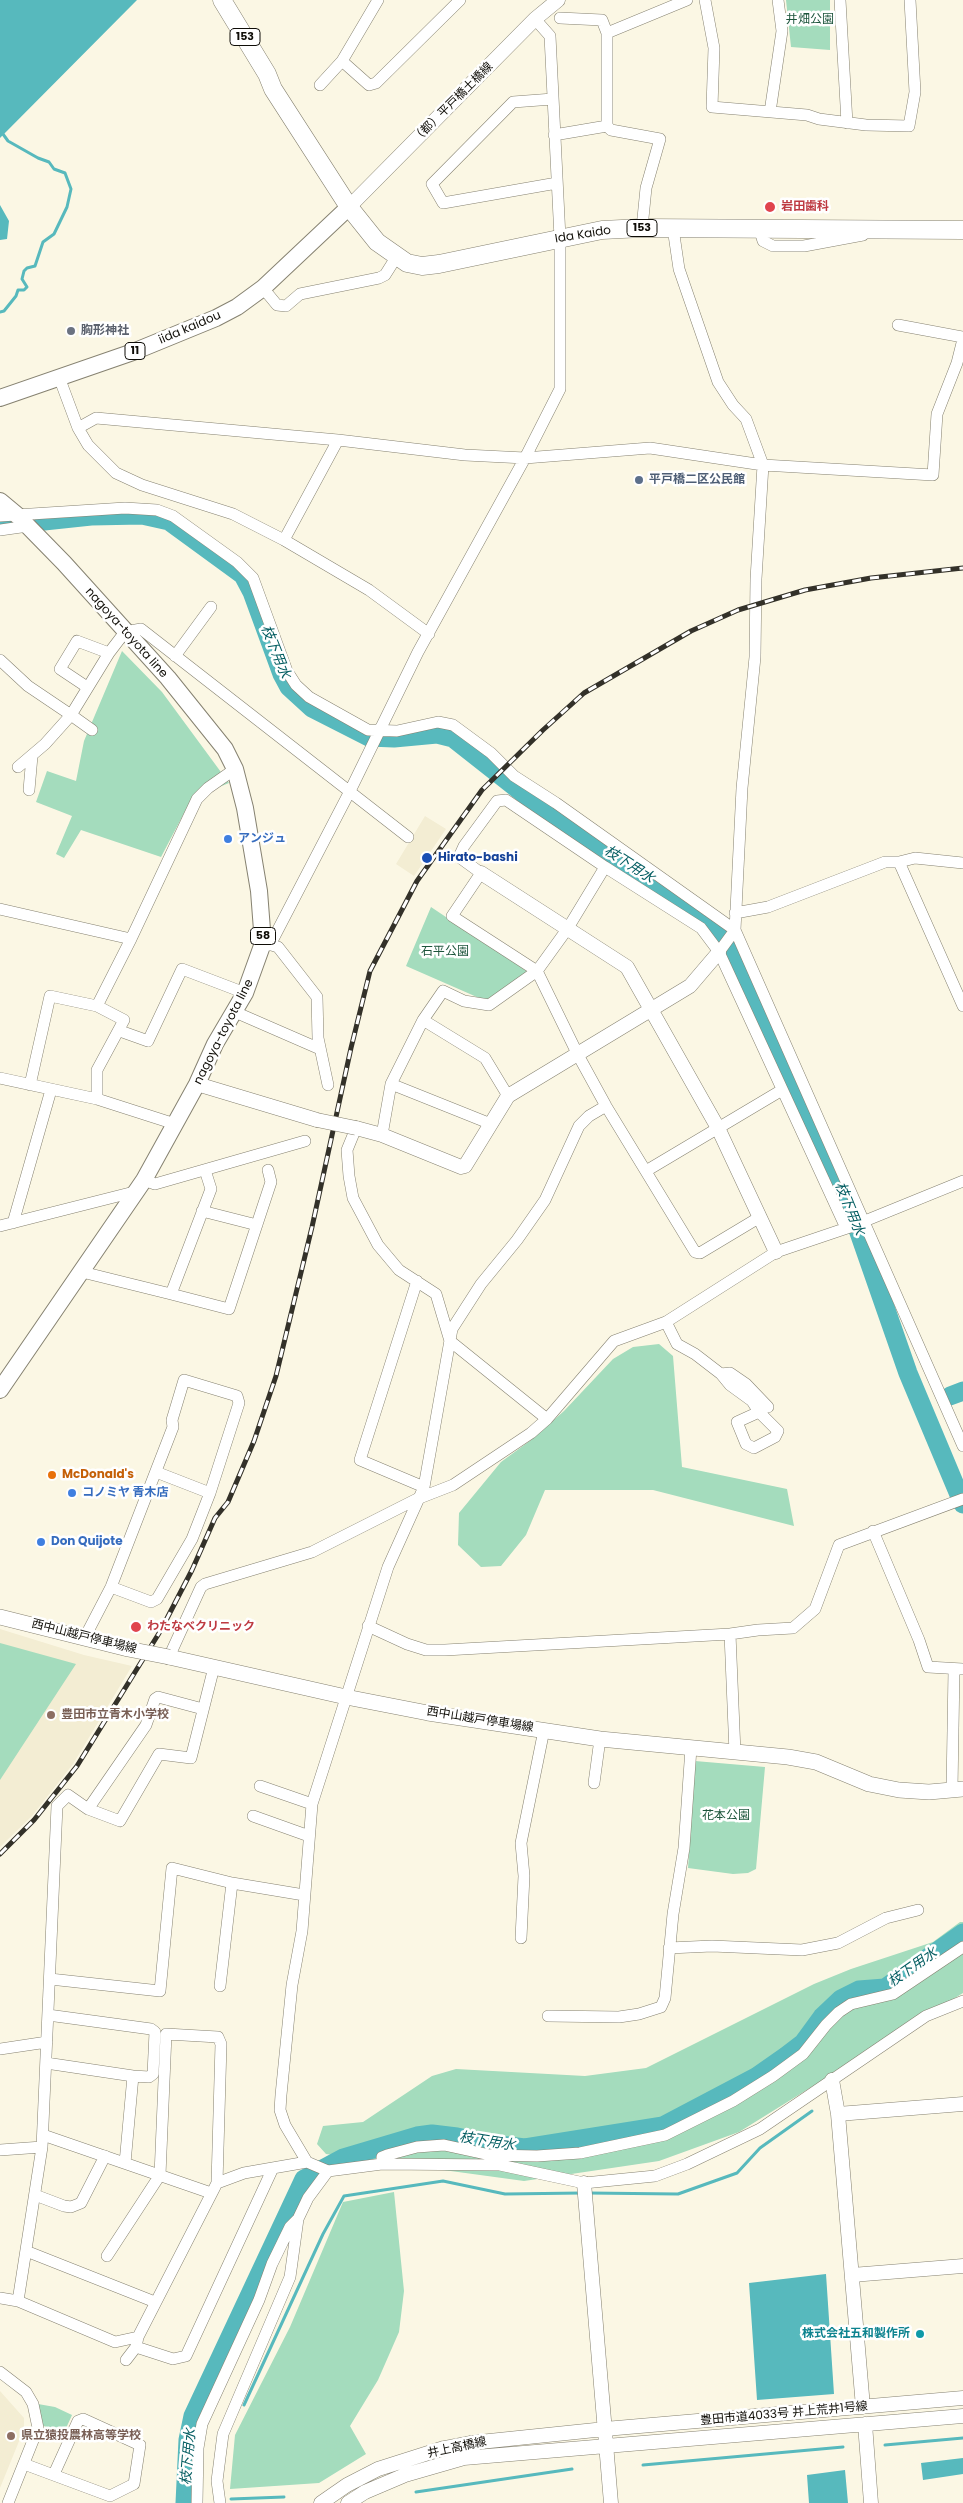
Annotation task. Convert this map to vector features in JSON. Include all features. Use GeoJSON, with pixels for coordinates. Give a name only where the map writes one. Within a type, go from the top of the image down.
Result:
{"type":"FeatureCollection","features":[{"type":"Feature","properties":{"kind":"highway","name":"153"},"geometry":{"type":"LineString","coordinates":[[222,0],[267,74],[273,89],[349,207]]}},
{"type":"Feature","properties":{"kind":"highway","name":"Ida Kaido"},"geometry":{"type":"LineString","coordinates":[[349,207],[378,242],[397,256],[407,263],[430,265],[602,230],[642,228],[883,231],[913,228],[963,230]]}},
{"type":"Feature","properties":{"kind":"main road","name":"iida kaidou"},"geometry":{"type":"LineString","coordinates":[[0,398],[201,326],[237,307],[263,288],[349,207]]}},
{"type":"Feature","properties":{"kind":"main road","name":"nagoya-toyota line"},"geometry":{"type":"LineString","coordinates":[[0,501],[23,521],[125,632],[208,726],[225,749],[235,769],[254,856],[266,944],[245,993],[215,1044],[198,1084],[139,1186],[0,1390]]}},
{"type":"Feature","properties":{"kind":"main road","name":"西中山越戸停車場線"},"geometry":{"type":"LineString","coordinates":[[0,1617],[128,1649],[346,1697],[600,1739],[735,1753],[760,1753],[816,1762],[869,1784],[891,1788],[929,1792],[957,1789]]}},
{"type":"Feature","properties":{"kind":"street"},"geometry":{"type":"LineString","coordinates":[[320,85],[342,61],[378,0]]}},
{"type":"Feature","properties":{"kind":"street"},"geometry":{"type":"LineString","coordinates":[[342,61],[369,85],[376,83],[460,0]]}},
{"type":"Feature","properties":{"kind":"street","name":"（都）平戸橋土橋線"},"geometry":{"type":"LineString","coordinates":[[349,207],[535,19],[558,0]]}},
{"type":"Feature","properties":{"kind":"street"},"geometry":{"type":"LineString","coordinates":[[607,32],[687,0]]}},
{"type":"Feature","properties":{"kind":"street"},"geometry":{"type":"LineString","coordinates":[[705,0],[714,48],[712,107],[807,115],[847,123],[910,126],[915,92],[910,0]]}},
{"type":"Feature","properties":{"kind":"street"},"geometry":{"type":"LineString","coordinates":[[770,112],[782,31],[778,0]]}},
{"type":"Feature","properties":{"kind":"street"},"geometry":{"type":"LineString","coordinates":[[840,0],[847,123]]}},
{"type":"Feature","properties":{"kind":"street"},"geometry":{"type":"LineString","coordinates":[[560,18],[602,20],[607,32],[607,126],[611,130],[660,139],[646,188],[642,228]]}},
{"type":"Feature","properties":{"kind":"street"},"geometry":{"type":"LineString","coordinates":[[328,1085],[318,1038],[317,997],[278,947],[266,944],[349,792],[429,634],[525,458],[560,389],[560,238],[550,36],[535,19]]}},
{"type":"Feature","properties":{"kind":"street"},"geometry":{"type":"LineString","coordinates":[[553,99],[513,102],[432,184],[443,204],[557,183]]}},
{"type":"Feature","properties":{"kind":"street"},"geometry":{"type":"LineString","coordinates":[[554,135],[607,126]]}},
{"type":"Feature","properties":{"kind":"street"},"geometry":{"type":"LineString","coordinates":[[674,228],[680,269],[718,382],[733,405],[746,419],[763,465],[756,579],[755,656],[742,788],[734,933],[963,1446]]}},
{"type":"Feature","properties":{"kind":"street"},"geometry":{"type":"LineString","coordinates":[[263,288],[277,305],[286,306],[300,294],[379,278],[385,275],[397,256]]}},
{"type":"Feature","properties":{"kind":"street"},"geometry":{"type":"LineString","coordinates":[[78,428],[96,418],[338,440],[466,455],[525,458],[650,448],[763,465],[933,475],[937,414],[963,338],[898,326]]}},
{"type":"Feature","properties":{"kind":"street"},"geometry":{"type":"LineString","coordinates":[[59,377],[78,428],[88,445],[116,473],[142,485],[233,514],[284,540],[369,590],[429,634]]}},
{"type":"Feature","properties":{"kind":"street"},"geometry":{"type":"LineString","coordinates":[[284,540],[338,440]]}},
{"type":"Feature","properties":{"kind":"street"},"geometry":{"type":"LineString","coordinates":[[0,530],[23,521],[125,508],[157,510],[173,516],[230,558],[253,578],[288,671],[296,685],[322,706],[368,730],[379,732],[410,729],[438,722],[453,725],[491,753],[514,776],[556,803],[734,933]]}},
{"type":"Feature","properties":{"kind":"street"},"geometry":{"type":"LineString","coordinates":[[0,516],[23,521]]}},
{"type":"Feature","properties":{"kind":"street"},"geometry":{"type":"LineString","coordinates":[[175,656],[211,606]]}},
{"type":"Feature","properties":{"kind":"street"},"geometry":{"type":"LineString","coordinates":[[18,767],[32,756],[71,715],[109,653],[125,632],[141,629],[408,837]]}},
{"type":"Feature","properties":{"kind":"street"},"geometry":{"type":"LineString","coordinates":[[87,687],[60,669],[76,641],[109,653]]}},
{"type":"Feature","properties":{"kind":"street"},"geometry":{"type":"LineString","coordinates":[[0,660],[28,686],[92,730]]}},
{"type":"Feature","properties":{"kind":"street"},"geometry":{"type":"LineString","coordinates":[[29,790],[32,756]]}},
{"type":"Feature","properties":{"kind":"street"},"geometry":{"type":"LineString","coordinates":[[97,1006],[197,799],[208,788],[235,769]]}},
{"type":"Feature","properties":{"kind":"street"},"geometry":{"type":"LineString","coordinates":[[776,1252],[718,1128],[627,967],[480,873],[459,857],[464,846],[497,801],[503,799],[605,867],[702,928],[719,952],[846,1228]]}},
{"type":"Feature","properties":{"kind":"street"},"geometry":{"type":"LineString","coordinates":[[735,913],[768,908],[885,862],[898,862],[915,858],[963,863]]}},
{"type":"Feature","properties":{"kind":"street"},"geometry":{"type":"LineString","coordinates":[[898,862],[963,1006]]}},
{"type":"Feature","properties":{"kind":"street"},"geometry":{"type":"LineString","coordinates":[[382,1135],[390,1084],[424,1020],[443,991],[464,1001],[489,1005],[537,971],[568,928],[605,867]]}},
{"type":"Feature","properties":{"kind":"street"},"geometry":{"type":"LineString","coordinates":[[480,873],[452,916],[537,971],[578,1055],[606,1106],[697,1254],[760,1217]]}},
{"type":"Feature","properties":{"kind":"street"},"geometry":{"type":"LineString","coordinates":[[0,909],[131,939]]}},
{"type":"Feature","properties":{"kind":"street"},"geometry":{"type":"LineString","coordinates":[[198,1084],[317,1120],[382,1135],[461,1167],[465,1166],[508,1096],[690,986],[734,933]]}},
{"type":"Feature","properties":{"kind":"street"},"geometry":{"type":"LineString","coordinates":[[120,1031],[148,1040],[182,969],[245,993]]}},
{"type":"Feature","properties":{"kind":"street"},"geometry":{"type":"LineString","coordinates":[[30,1085],[50,996],[97,1006],[124,1020],[120,1031],[97,1070],[97,1099]]}},
{"type":"Feature","properties":{"kind":"street"},"geometry":{"type":"LineString","coordinates":[[234,1012],[320,1050]]}},
{"type":"Feature","properties":{"kind":"street"},"geometry":{"type":"LineString","coordinates":[[424,1020],[481,1054],[508,1096]]}},
{"type":"Feature","properties":{"kind":"street"},"geometry":{"type":"LineString","coordinates":[[0,1078],[97,1099],[175,1124]]}},
{"type":"Feature","properties":{"kind":"street"},"geometry":{"type":"LineString","coordinates":[[390,1084],[491,1124]]}},
{"type":"Feature","properties":{"kind":"street"},"geometry":{"type":"LineString","coordinates":[[13,1223],[51,1090]]}},
{"type":"Feature","properties":{"kind":"street"},"geometry":{"type":"LineString","coordinates":[[646,1171],[782,1090]]}},
{"type":"Feature","properties":{"kind":"street"},"geometry":{"type":"LineString","coordinates":[[606,1106],[589,1116],[579,1126],[545,1200],[517,1240],[481,1284],[452,1329],[424,1487],[388,1567],[312,1804],[302,1931],[287,2022],[280,2110],[291,2138],[307,2162],[328,2171],[382,2164],[500,2165],[584,2183],[655,2176],[687,2164],[760,2129],[926,2016],[963,2001]]}},
{"type":"Feature","properties":{"kind":"street"},"geometry":{"type":"LineString","coordinates":[[356,1128],[347,1150],[353,1198],[383,1251],[399,1270],[436,1294],[450,1341],[547,1419]]}},
{"type":"Feature","properties":{"kind":"street"},"geometry":{"type":"LineString","coordinates":[[0,1226],[305,1141]]}},
{"type":"Feature","properties":{"kind":"street"},"geometry":{"type":"LineString","coordinates":[[170,1294],[211,1189],[205,1170]]}},
{"type":"Feature","properties":{"kind":"street"},"geometry":{"type":"LineString","coordinates":[[82,1272],[229,1309],[271,1182],[268,1170]]}},
{"type":"Feature","properties":{"kind":"street"},"geometry":{"type":"LineString","coordinates":[[169,1657],[201,1587],[205,1584],[312,1552],[417,1499],[453,1485],[531,1433],[547,1419],[614,1341],[666,1322],[776,1252],[863,1222],[963,1181]]}},
{"type":"Feature","properties":{"kind":"street"},"geometry":{"type":"LineString","coordinates":[[202,1211],[256,1225]]}},
{"type":"Feature","properties":{"kind":"street"},"geometry":{"type":"LineString","coordinates":[[417,1281],[360,1460],[424,1487]]}},
{"type":"Feature","properties":{"kind":"street"},"geometry":{"type":"LineString","coordinates":[[666,1322],[677,1344],[695,1354],[721,1374],[730,1385],[763,1409]]}},
{"type":"Feature","properties":{"kind":"street"},"geometry":{"type":"LineString","coordinates":[[85,1637],[111,1587],[174,1427],[172,1420],[184,1380],[237,1396],[239,1403],[210,1493],[192,1539],[157,1600],[151,1602],[111,1587]]}},
{"type":"Feature","properties":{"kind":"street"},"geometry":{"type":"LineString","coordinates":[[156,1472],[210,1493]]}},
{"type":"Feature","properties":{"kind":"street"},"geometry":{"type":"LineString","coordinates":[[368,1626],[407,1644],[426,1650],[730,1634],[794,1628],[815,1609],[838,1545],[960,1500]]}},
{"type":"Feature","properties":{"kind":"street"},"geometry":{"type":"LineString","coordinates":[[873,1531],[919,1640],[928,1667],[932,1669],[950,1667],[959,1670],[957,1789]]}},
{"type":"Feature","properties":{"kind":"street"},"geometry":{"type":"LineString","coordinates":[[730,1634],[735,1753]]}},
{"type":"Feature","properties":{"kind":"street"},"geometry":{"type":"LineString","coordinates":[[18,2301],[43,2135],[58,1806],[68,1795],[88,1809],[120,1821],[159,1754],[191,1758],[214,1667]]}},
{"type":"Feature","properties":{"kind":"street"},"geometry":{"type":"LineString","coordinates":[[88,1809],[146,1725],[155,1699],[158,1697],[204,1709]]}},
{"type":"Feature","properties":{"kind":"street"},"geometry":{"type":"LineString","coordinates":[[521,1938],[524,1876],[521,1843],[544,1730]]}},
{"type":"Feature","properties":{"kind":"street"},"geometry":{"type":"LineString","coordinates":[[594,1783],[600,1739]]}},
{"type":"Feature","properties":{"kind":"street"},"geometry":{"type":"LineString","coordinates":[[548,2016],[619,2017],[639,2014],[661,2007],[664,1998],[669,1948],[684,1848],[691,1748]]}},
{"type":"Feature","properties":{"kind":"street"},"geometry":{"type":"LineString","coordinates":[[260,1786],[312,1804]]}},
{"type":"Feature","properties":{"kind":"street"},"geometry":{"type":"LineString","coordinates":[[253,1816],[309,1836]]}},
{"type":"Feature","properties":{"kind":"street"},"geometry":{"type":"LineString","coordinates":[[50,1979],[160,1991],[172,1868],[232,1883],[304,1896]]}},
{"type":"Feature","properties":{"kind":"street"},"geometry":{"type":"LineString","coordinates":[[220,1986],[232,1883]]}},
{"type":"Feature","properties":{"kind":"street"},"geometry":{"type":"LineString","coordinates":[[669,1948],[712,1946],[802,1950],[838,1942],[886,1918],[918,1910]]}},
{"type":"Feature","properties":{"kind":"street"},"geometry":{"type":"LineString","coordinates":[[382,2164],[382,2157],[417,2147],[444,2145],[490,2155],[537,2156],[580,2153],[665,2135],[733,2101],[773,2076],[803,2054],[838,2012],[852,2004],[893,1994],[963,1946]]}},
{"type":"Feature","properties":{"kind":"street"},"geometry":{"type":"LineString","coordinates":[[46,2063],[148,2077],[153,2074],[155,2032],[151,2029],[48,2014]]}},
{"type":"Feature","properties":{"kind":"street"},"geometry":{"type":"LineString","coordinates":[[108,2256],[160,2175],[166,2034],[218,2037],[221,2044],[214,2188],[154,2302],[137,2342],[126,2360]]}},
{"type":"Feature","properties":{"kind":"street"},"geometry":{"type":"LineString","coordinates":[[0,2049],[47,2042]]}},
{"type":"Feature","properties":{"kind":"street"},"geometry":{"type":"LineString","coordinates":[[125,2163],[133,2076]]}},
{"type":"Feature","properties":{"kind":"street"},"geometry":{"type":"LineString","coordinates":[[832,2080],[838,2114],[863,2407]]}},
{"type":"Feature","properties":{"kind":"street"},"geometry":{"type":"LineString","coordinates":[[838,2114],[963,2104]]}},
{"type":"Feature","properties":{"kind":"street"},"geometry":{"type":"LineString","coordinates":[[43,2135],[160,2175],[214,2188],[244,2173],[307,2162]]}},
{"type":"Feature","properties":{"kind":"street"},"geometry":{"type":"LineString","coordinates":[[0,2150],[42,2147]]}},
{"type":"Feature","properties":{"kind":"street"},"geometry":{"type":"LineString","coordinates":[[35,2195],[64,2206],[71,2207],[81,2203],[105,2156]]}},
{"type":"Feature","properties":{"kind":"street"},"geometry":{"type":"LineString","coordinates":[[0,2298],[18,2301],[115,2342],[137,2342],[173,2359],[186,2356],[273,2168]]}},
{"type":"Feature","properties":{"kind":"street"},"geometry":{"type":"LineString","coordinates":[[197,2503],[198,2448],[202,2424],[290,2227],[298,2218],[308,2198],[328,2171]]}},
{"type":"Feature","properties":{"kind":"street"},"geometry":{"type":"LineString","coordinates":[[584,2183],[611,2503]]}},
{"type":"Feature","properties":{"kind":"street"},"geometry":{"type":"LineString","coordinates":[[220,2503],[217,2481],[223,2434],[290,2277],[298,2218]]}},
{"type":"Feature","properties":{"kind":"street"},"geometry":{"type":"LineString","coordinates":[[26,2251],[154,2302]]}},
{"type":"Feature","properties":{"kind":"street"},"geometry":{"type":"LineString","coordinates":[[852,2275],[963,2266]]}},
{"type":"Feature","properties":{"kind":"street"},"geometry":{"type":"LineString","coordinates":[[0,2372],[26,2392],[36,2414],[38,2428],[8,2503]]}},
{"type":"Feature","properties":{"kind":"street","name":"豊田市道4033号 井上荒井1号線"},"geometry":{"type":"LineString","coordinates":[[605,2428],[963,2398]]}},
{"type":"Feature","properties":{"kind":"street","name":"豊田市道4033号 井上荒井1号線"},"geometry":{"type":"LineString","coordinates":[[606,2446],[963,2416]]}},
{"type":"Feature","properties":{"kind":"street"},"geometry":{"type":"LineString","coordinates":[[24,2464],[110,2496],[134,2484],[140,2445],[83,2419],[78,2421],[54,2474]]}},
{"type":"Feature","properties":{"kind":"street"},"geometry":{"type":"LineString","coordinates":[[865,2424],[871,2503]]}},
{"type":"Feature","properties":{"kind":"street","name":"井上高橋線"},"geometry":{"type":"LineString","coordinates":[[320,2503],[347,2485],[378,2469],[444,2448],[509,2438],[605,2428]]}},
{"type":"Feature","properties":{"kind":"street","name":"井上高橋線"},"geometry":{"type":"LineString","coordinates":[[348,2503],[365,2492],[405,2475],[464,2458],[606,2446]]}},
{"type":"Feature","properties":{"kind":"shaded area"},"geometry":{"type":"Polygon","coordinates":[[[425,816],[446,829],[414,876],[396,864],[425,816]]]}},
{"type":"Feature","properties":{"kind":"shaded area","name":"豊田市立青木小学校"},"geometry":{"type":"Polygon","coordinates":[[[0,1629],[84,1655],[132,1666],[73,1764],[32,1816],[0,1847],[0,1629]]]}},
{"type":"Feature","properties":{"kind":"shaded area","name":"県立猿投農林高等学校"},"geometry":{"type":"Polygon","coordinates":[[[0,2391],[24,2418],[24,2429],[0,2488],[0,2391]]]}},
{"type":"Feature","properties":{"kind":"green space","name":"井畑公園"},"geometry":{"type":"Polygon","coordinates":[[[786,0],[830,0],[830,50],[791,47],[786,0]]]}},
{"type":"Feature","properties":{"kind":"green space"},"geometry":{"type":"Polygon","coordinates":[[[122,651],[162,692],[229,783],[192,798],[161,857],[81,830],[64,858],[56,854],[72,816],[36,802],[47,771],[76,781],[84,741],[122,651]]]}},
{"type":"Feature","properties":{"kind":"green space","name":"石平公園"},"geometry":{"type":"Polygon","coordinates":[[[431,907],[528,972],[486,1001],[406,966],[431,907]]]}},
{"type":"Feature","properties":{"kind":"green space"},"geometry":{"type":"Polygon","coordinates":[[[659,1344],[673,1356],[682,1467],[787,1489],[794,1526],[653,1490],[545,1490],[526,1535],[501,1566],[481,1567],[458,1545],[459,1513],[501,1462],[531,1440],[564,1411],[613,1359],[633,1347],[659,1344]]]}},
{"type":"Feature","properties":{"kind":"green space"},"geometry":{"type":"Polygon","coordinates":[[[0,1643],[76,1664],[0,1780],[0,1643]]]}},
{"type":"Feature","properties":{"kind":"green space","name":"花本公園"},"geometry":{"type":"Polygon","coordinates":[[[695,1761],[765,1767],[756,1869],[748,1873],[733,1874],[688,1868],[695,1761]]]}},
{"type":"Feature","properties":{"kind":"green space"},"geometry":{"type":"Polygon","coordinates":[[[960,1922],[963,1922],[963,1993],[739,2132],[659,2161],[524,2181],[326,2154],[317,2144],[323,2126],[363,2122],[432,2076],[456,2069],[585,2076],[646,2068],[814,1984],[851,1969],[933,1942],[960,1922]]]}},
{"type":"Feature","properties":{"kind":"green space"},"geometry":{"type":"Polygon","coordinates":[[[394,2192],[404,2291],[399,2332],[378,2380],[350,2426],[366,2454],[319,2483],[230,2489],[235,2435],[290,2327],[343,2202],[394,2192]]]}},
{"type":"Feature","properties":{"kind":"green space"},"geometry":{"type":"Polygon","coordinates":[[[38,2404],[55,2407],[72,2415],[63,2435],[42,2425],[38,2404]]]}},
{"type":"Feature","properties":{"kind":"water"},"geometry":{"type":"Polygon","coordinates":[[[0,0],[137,0],[0,138],[0,0]]]}},
{"type":"Feature","properties":{"kind":"water"},"geometry":{"type":"Polygon","coordinates":[[[0,205],[9,221],[7,239],[0,240],[0,205]]]}},
{"type":"Feature","properties":{"kind":"water"},"geometry":{"type":"Polygon","coordinates":[[[826,2274],[834,2394],[757,2400],[749,2283],[826,2274]]]}},
{"type":"Feature","properties":{"kind":"water"},"geometry":{"type":"Polygon","coordinates":[[[963,2458],[963,2474],[923,2480],[921,2463],[963,2458]]]}},
{"type":"Feature","properties":{"kind":"water"},"geometry":{"type":"Polygon","coordinates":[[[845,2470],[848,2503],[809,2503],[807,2475],[845,2470]]]}},
{"type":"Feature","properties":{"kind":"waterway"},"geometry":{"type":"LineString","coordinates":[[0,130],[8,141],[49,162],[54,169],[65,173],[71,189],[67,207],[54,234],[43,242],[35,266],[24,271],[22,279],[27,287],[24,290],[18,290],[16,296],[4,311],[0,312]]}},
{"type":"Feature","properties":{"kind":"waterway","name":"枝下用水"},"geometry":{"type":"LineString","coordinates":[[44,521],[91,516],[142,515],[169,521],[243,575],[252,592],[282,674],[289,687],[312,708],[369,737],[394,738],[437,734],[453,738],[552,816],[706,916],[721,931],[739,960],[855,1221],[908,1373],[963,1504]]}},
{"type":"Feature","properties":{"kind":"waterway","name":"枝下用水"},"geometry":{"type":"LineString","coordinates":[[0,522],[7,522]]}},
{"type":"Feature","properties":{"kind":"waterway"},"geometry":{"type":"LineString","coordinates":[[950,1396],[963,1391]]}},
{"type":"Feature","properties":{"kind":"waterway","name":"枝下用水"},"geometry":{"type":"LineString","coordinates":[[185,2503],[188,2440],[193,2416],[304,2179],[343,2158],[417,2136],[432,2134],[525,2148],[663,2126],[756,2077],[786,2056],[803,2043],[822,2017],[841,1999],[859,1990],[885,1988],[963,1933]]}},
{"type":"Feature","properties":{"kind":"waterway"},"geometry":{"type":"LineString","coordinates":[[588,2193],[678,2194],[737,2173],[760,2148],[812,2111]]}},
{"type":"Feature","properties":{"kind":"waterway"},"geometry":{"type":"LineString","coordinates":[[244,2405],[323,2234],[344,2196],[443,2181],[505,2194],[582,2193]]}},
{"type":"Feature","properties":{"kind":"waterway"},"geometry":{"type":"LineString","coordinates":[[885,2445],[963,2438]]}},
{"type":"Feature","properties":{"kind":"waterway"},"geometry":{"type":"LineString","coordinates":[[643,2465],[843,2447]]}},
{"type":"Feature","properties":{"kind":"waterway"},"geometry":{"type":"LineString","coordinates":[[416,2492],[572,2469]]}},
{"type":"Feature","properties":{"kind":"waterway"},"geometry":{"type":"LineString","coordinates":[[231,2499],[284,2497]]}},
{"type":"Feature","properties":{"kind":"railway"},"geometry":{"type":"LineString","coordinates":[[0,1854],[34,1820],[77,1766],[161,1630],[192,1570],[215,1518],[228,1502],[254,1441],[276,1376],[370,971],[417,881],[482,790],[584,693],[691,631],[738,610],[805,590],[871,578],[963,568]]}},
{"type":"Feature","properties":{"kind":"place","name":"岩田歯科"},"geometry":{"type":"Point","coordinates":[770,207]}},
{"type":"Feature","properties":{"kind":"place","name":"胸形神社"},"geometry":{"type":"Point","coordinates":[71,331]}},
{"type":"Feature","properties":{"kind":"place","name":"平戸橋二区公民館"},"geometry":{"type":"Point","coordinates":[639,480]}},
{"type":"Feature","properties":{"kind":"place","name":"アンジュ"},"geometry":{"type":"Point","coordinates":[228,839]}},
{"type":"Feature","properties":{"kind":"place","name":"Hirato-bashi"},"geometry":{"type":"Point","coordinates":[427,858]}},
{"type":"Feature","properties":{"kind":"place","name":"McDonald's"},"geometry":{"type":"Point","coordinates":[52,1475]}},
{"type":"Feature","properties":{"kind":"place","name":"コノミヤ 青木店"},"geometry":{"type":"Point","coordinates":[72,1493]}},
{"type":"Feature","properties":{"kind":"place","name":"Don Quijote"},"geometry":{"type":"Point","coordinates":[41,1542]}},
{"type":"Feature","properties":{"kind":"place","name":"わたなべクリニック"},"geometry":{"type":"Point","coordinates":[136,1627]}},
{"type":"Feature","properties":{"kind":"place","name":"豊田市立青木小学校"},"geometry":{"type":"Point","coordinates":[51,1715]}},
{"type":"Feature","properties":{"kind":"place","name":"株式会社五和製作所"},"geometry":{"type":"Point","coordinates":[920,2334]}},
{"type":"Feature","properties":{"kind":"place","name":"県立猿投農林高等学校"},"geometry":{"type":"Point","coordinates":[11,2436]}}]}
